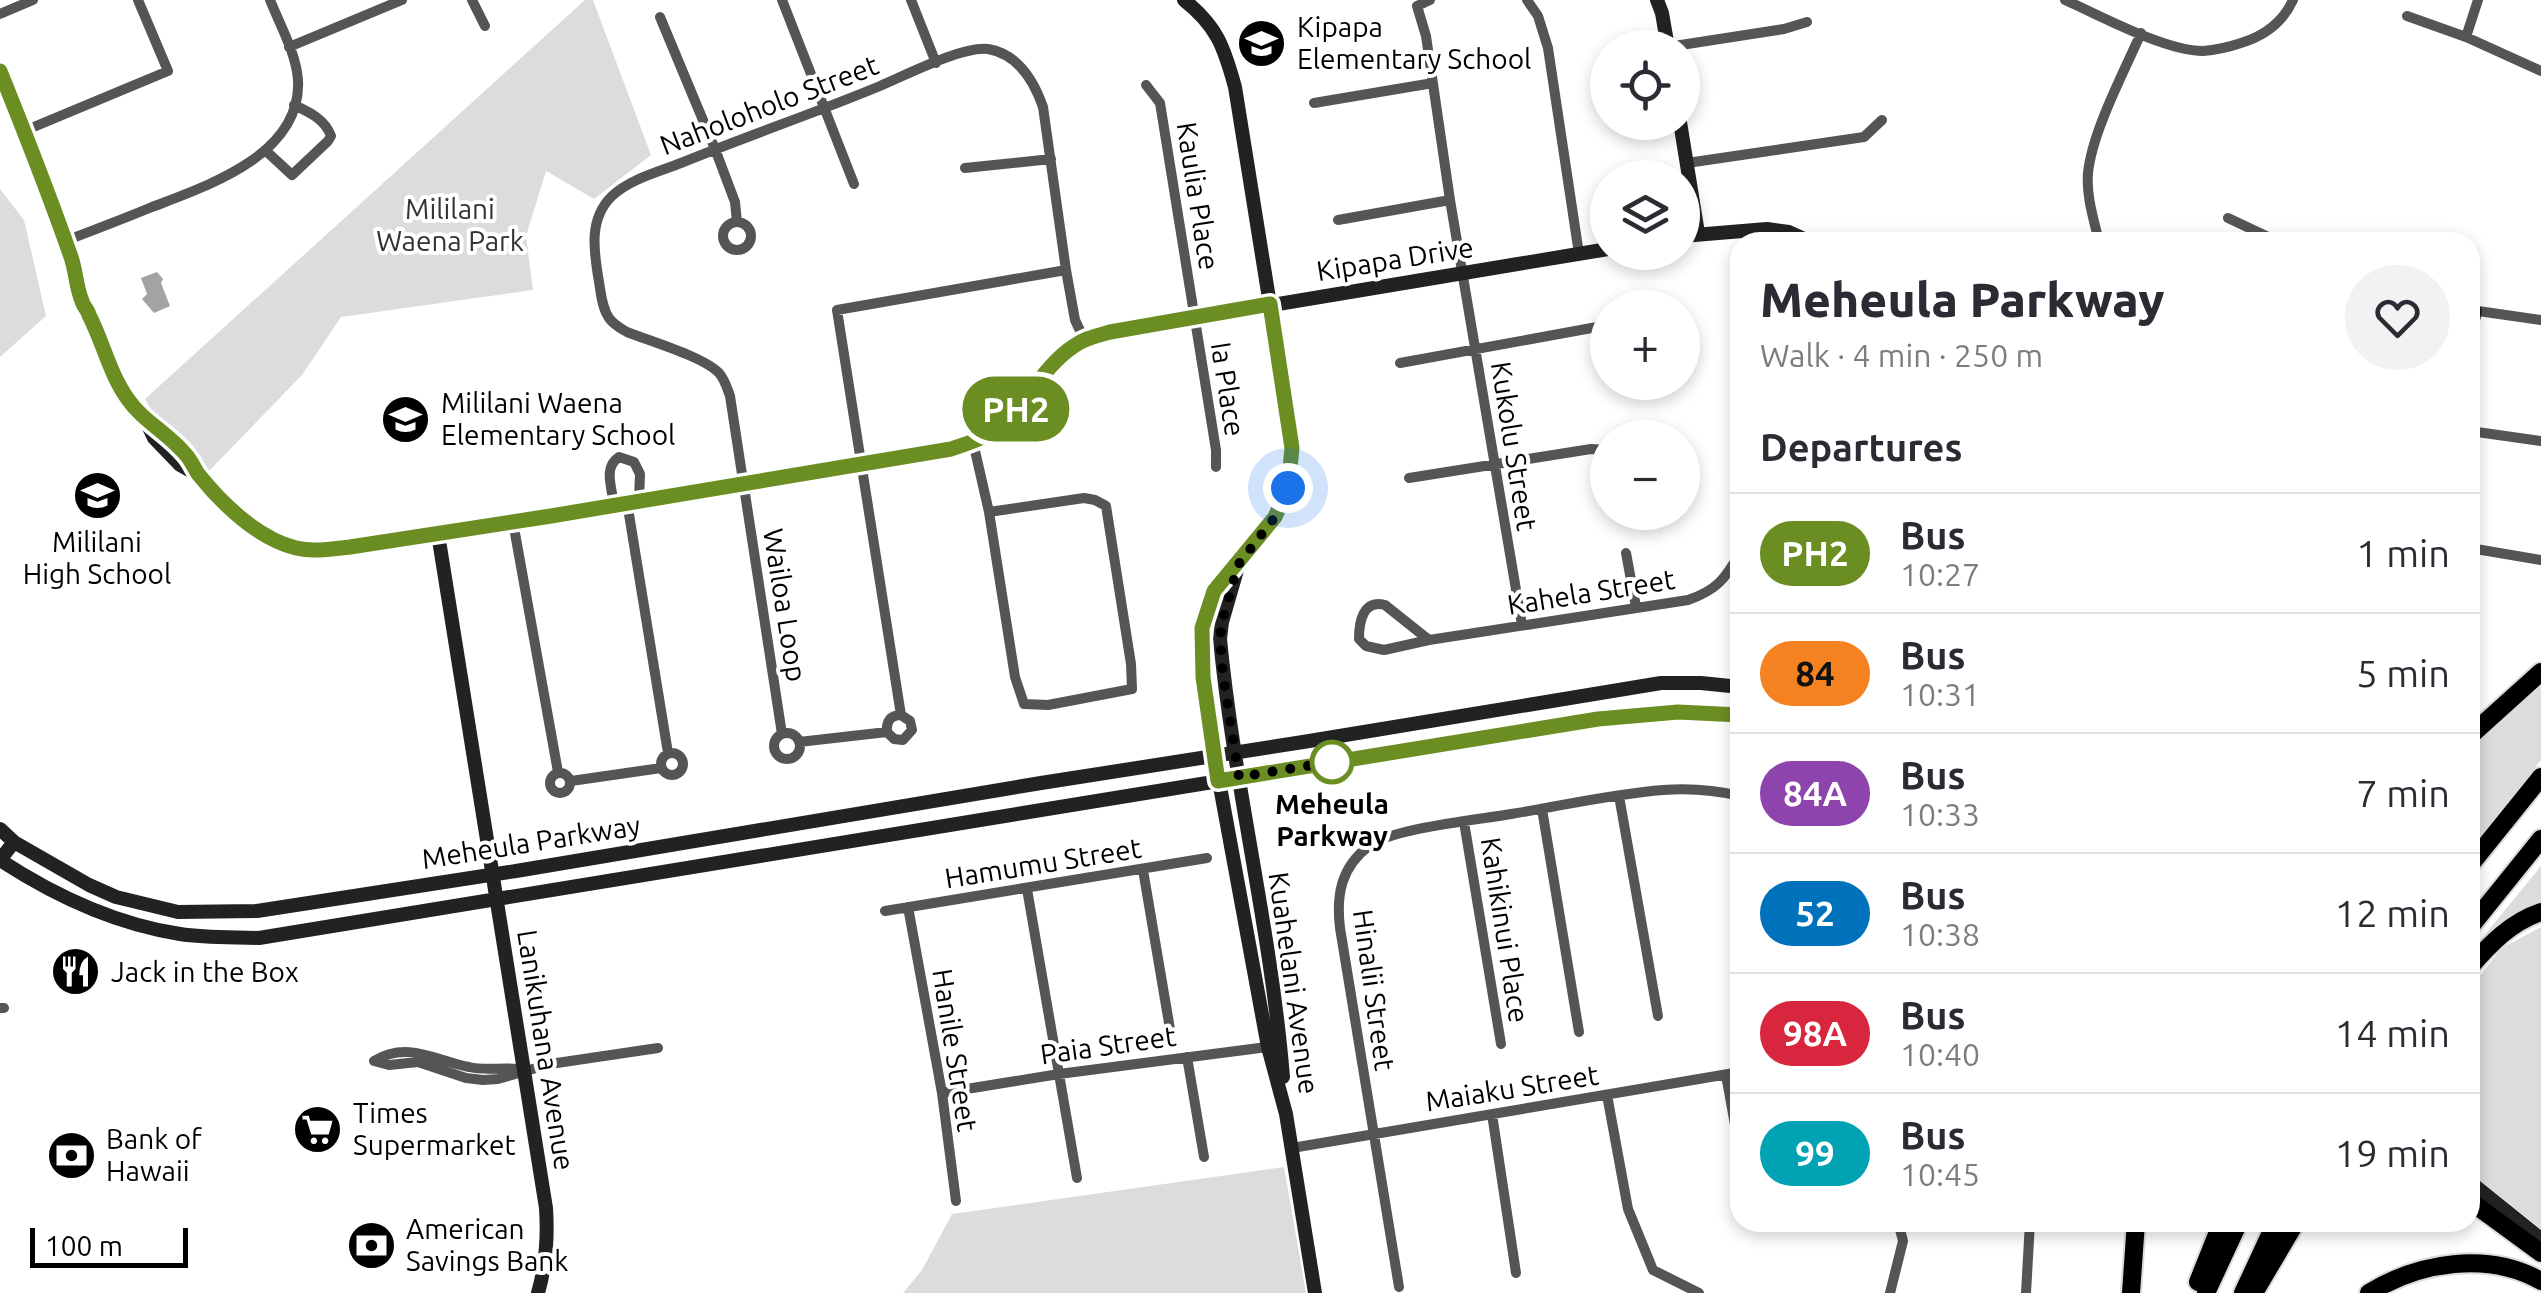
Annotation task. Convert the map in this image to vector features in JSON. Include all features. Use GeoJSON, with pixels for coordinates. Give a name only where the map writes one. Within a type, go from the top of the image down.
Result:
{"type":"FeatureCollection","features":[{"type":"Feature","properties":{"kind":"highway"},"geometry":{"type":"LineString","coordinates":[[2480,727],[2541,672]]}},
{"type":"Feature","properties":{"kind":"highway"},"geometry":{"type":"LineString","coordinates":[[2480,853],[2541,777]]}},
{"type":"Feature","properties":{"kind":"highway"},"geometry":{"type":"LineString","coordinates":[[2480,915],[2541,839]]}},
{"type":"Feature","properties":{"kind":"highway"},"geometry":{"type":"LineString","coordinates":[[2480,956],[2501,934],[2541,912]]}},
{"type":"Feature","properties":{"kind":"highway"},"geometry":{"type":"LineString","coordinates":[[2480,1211],[2541,1253]]}},
{"type":"Feature","properties":{"kind":"highway"},"geometry":{"type":"LineString","coordinates":[[2131,1293],[2135,1232]]}},
{"type":"Feature","properties":{"kind":"highway"},"geometry":{"type":"LineString","coordinates":[[2194,1293],[2218,1232]]}},
{"type":"Feature","properties":{"kind":"highway"},"geometry":{"type":"LineString","coordinates":[[2206,1293],[2234,1232]]}},
{"type":"Feature","properties":{"kind":"highway"},"geometry":{"type":"LineString","coordinates":[[2243,1293],[2271,1232]]}},
{"type":"Feature","properties":{"kind":"highway"},"geometry":{"type":"LineString","coordinates":[[2254,1293],[2290,1232]]}},
{"type":"Feature","properties":{"kind":"highway"},"geometry":{"type":"LineString","coordinates":[[2369,1293],[2417,1270],[2456,1264],[2512,1267],[2541,1281]]}},
{"type":"Feature","properties":{"kind":"street"},"geometry":{"type":"LineString","coordinates":[[0,14],[33,0]]}},
{"type":"Feature","properties":{"kind":"street"},"geometry":{"type":"LineString","coordinates":[[24,131],[168,71],[138,0]]}},
{"type":"Feature","properties":{"kind":"street"},"geometry":{"type":"LineString","coordinates":[[66,241],[230,176],[265,150],[280,133],[294,104],[298,80],[270,0]]}},
{"type":"Feature","properties":{"kind":"street"},"geometry":{"type":"LineString","coordinates":[[289,47],[402,0]]}},
{"type":"Feature","properties":{"kind":"street"},"geometry":{"type":"LineString","coordinates":[[472,0],[484,26]]}},
{"type":"Feature","properties":{"kind":"street"},"geometry":{"type":"LineString","coordinates":[[782,0],[854,184]]}},
{"type":"Feature","properties":{"kind":"street"},"geometry":{"type":"LineString","coordinates":[[911,0],[936,63]]}},
{"type":"Feature","properties":{"kind":"street","name":"Kuahelani Avenue"},"geometry":{"type":"LineString","coordinates":[[1184,0],[1217,33],[1235,86],[1292,448],[1288,488],[1275,517],[1214,591],[1202,628],[1203,677],[1218,781],[1274,1046],[1316,1293]]}},
{"type":"Feature","properties":{"kind":"street","name":"Kukolu Street"},"geometry":{"type":"LineString","coordinates":[[1430,0],[1418,6],[1522,625]]}},
{"type":"Feature","properties":{"kind":"street"},"geometry":{"type":"LineString","coordinates":[[1527,0],[1538,16],[1548,48],[1578,254]]}},
{"type":"Feature","properties":{"kind":"street"},"geometry":{"type":"LineString","coordinates":[[1658,0],[1665,30]]}},
{"type":"Feature","properties":{"kind":"street"},"geometry":{"type":"LineString","coordinates":[[2066,0],[2141,34],[2200,51],[2222,49],[2264,34],[2288,12],[2293,0]]}},
{"type":"Feature","properties":{"kind":"street"},"geometry":{"type":"LineString","coordinates":[[2466,37],[2478,0]]}},
{"type":"Feature","properties":{"kind":"street"},"geometry":{"type":"LineString","coordinates":[[2407,16],[2541,71]]}},
{"type":"Feature","properties":{"kind":"street"},"geometry":{"type":"LineString","coordinates":[[660,17],[715,149],[738,222]]}},
{"type":"Feature","properties":{"kind":"street"},"geometry":{"type":"LineString","coordinates":[[1700,43],[1807,22]]}},
{"type":"Feature","properties":{"kind":"street"},"geometry":{"type":"LineString","coordinates":[[2097,232],[2088,177],[2091,152],[2141,34]]}},
{"type":"Feature","properties":{"kind":"street","name":"Naholoholo Street"},"geometry":{"type":"LineString","coordinates":[[744,482],[730,396],[718,371],[627,332],[607,315],[593,242],[600,214],[609,198],[624,186],[936,63],[988,49],[1022,68],[1037,89],[1043,107],[1066,270],[1075,320],[1084,340]]}},
{"type":"Feature","properties":{"kind":"street","name":"Kipapa Drive"},"geometry":{"type":"LineString","coordinates":[[0,70],[66,241],[82,303],[127,399],[145,419],[164,430],[199,475],[238,514],[276,541],[300,549],[326,550],[438,534],[951,449],[989,434],[1010,416],[1053,363],[1084,340],[1270,304],[1590,252]]}},
{"type":"Feature","properties":{"kind":"street"},"geometry":{"type":"LineString","coordinates":[[1314,102],[1433,83]]}},
{"type":"Feature","properties":{"kind":"street","name":"Kaulia Place"},"geometry":{"type":"LineString","coordinates":[[1146,86],[1160,103],[1194,318]]}},
{"type":"Feature","properties":{"kind":"street"},"geometry":{"type":"LineString","coordinates":[[265,150],[292,175],[328,141],[331,136],[323,122],[294,104]]}},
{"type":"Feature","properties":{"kind":"street"},"geometry":{"type":"LineString","coordinates":[[1700,161],[1864,137],[1882,120]]}},
{"type":"Feature","properties":{"kind":"street"},"geometry":{"type":"LineString","coordinates":[[965,168],[1051,158]]}},
{"type":"Feature","properties":{"kind":"street"},"geometry":{"type":"LineString","coordinates":[[1338,220],[1450,200]]}},
{"type":"Feature","properties":{"kind":"street"},"geometry":{"type":"LineString","coordinates":[[2228,218],[2257,232]]}},
{"type":"Feature","properties":{"kind":"street"},"geometry":{"type":"LineString","coordinates":[[1700,233],[1767,229],[1790,232]]}},
{"type":"Feature","properties":{"kind":"street"},"geometry":{"type":"LineString","coordinates":[[900,715],[837,310],[1066,270]]}},
{"type":"Feature","properties":{"kind":"street"},"geometry":{"type":"LineString","coordinates":[[2480,311],[2541,320]]}},
{"type":"Feature","properties":{"kind":"street","name":"Ia Place"},"geometry":{"type":"LineString","coordinates":[[1194,318],[1216,467]]}},
{"type":"Feature","properties":{"kind":"street"},"geometry":{"type":"LineString","coordinates":[[1400,362],[1590,328]]}},
{"type":"Feature","properties":{"kind":"street"},"geometry":{"type":"LineString","coordinates":[[2480,432],[2541,441]]}},
{"type":"Feature","properties":{"kind":"street"},"geometry":{"type":"LineString","coordinates":[[972,442],[989,512],[1016,678],[1024,704],[1048,705],[1132,688],[1106,506],[1084,498],[989,512]]}},
{"type":"Feature","properties":{"kind":"street"},"geometry":{"type":"LineString","coordinates":[[1409,478],[1590,449]]}},
{"type":"Feature","properties":{"kind":"street","name":"Wailoa Loop"},"geometry":{"type":"LineString","coordinates":[[744,482],[782,734]]}},
{"type":"Feature","properties":{"kind":"street"},"geometry":{"type":"LineString","coordinates":[[626,502],[668,753]]}},
{"type":"Feature","properties":{"kind":"street"},"geometry":{"type":"LineString","coordinates":[[513,522],[558,772]]}},
{"type":"Feature","properties":{"kind":"street","name":"Lanikuhana Avenue"},"geometry":{"type":"LineString","coordinates":[[438,534],[547,1222],[538,1293]]}},
{"type":"Feature","properties":{"kind":"street"},"geometry":{"type":"LineString","coordinates":[[2480,550],[2541,560]]}},
{"type":"Feature","properties":{"kind":"street"},"geometry":{"type":"LineString","coordinates":[[1626,553],[1636,606]]}},
{"type":"Feature","properties":{"kind":"street","name":"Kuahelani Avenue"},"geometry":{"type":"LineString","coordinates":[[1238,565],[1220,639],[1270,960],[1274,1046]]}},
{"type":"Feature","properties":{"kind":"street","name":"Kahela Street"},"geometry":{"type":"LineString","coordinates":[[1429,640],[1376,602],[1365,611],[1359,629],[1359,639],[1366,646],[1384,650],[1688,600],[1707,593],[1730,570]]}},
{"type":"Feature","properties":{"kind":"street","name":"Meheula Parkway"},"geometry":{"type":"LineString","coordinates":[[0,829],[14,842],[116,897],[178,912],[257,911],[1661,683],[1730,686]]}},
{"type":"Feature","properties":{"kind":"street","name":"Meheula Parkway"},"geometry":{"type":"LineString","coordinates":[[0,860],[77,904],[140,925],[200,936],[259,938],[1598,719],[1678,712],[1730,714]]}},
{"type":"Feature","properties":{"kind":"street"},"geometry":{"type":"LineString","coordinates":[[799,742],[887,732],[898,740],[910,734],[910,720],[893,716],[887,732]]}},
{"type":"Feature","properties":{"kind":"street"},"geometry":{"type":"LineString","coordinates":[[782,734],[793,734],[799,742],[798,753],[789,759],[780,756],[774,746],[782,734]]}},
{"type":"Feature","properties":{"kind":"street"},"geometry":{"type":"LineString","coordinates":[[668,753],[680,757],[682,768],[672,775],[661,768],[662,758],[668,753]]}},
{"type":"Feature","properties":{"kind":"street"},"geometry":{"type":"LineString","coordinates":[[571,781],[661,768]]}},
{"type":"Feature","properties":{"kind":"street"},"geometry":{"type":"LineString","coordinates":[[558,772],[571,781],[566,792],[556,792],[550,782],[558,772]]}},
{"type":"Feature","properties":{"kind":"street","name":"Hinalii Street"},"geometry":{"type":"LineString","coordinates":[[1398,1287],[1337,906],[1341,882],[1350,865],[1374,842],[1389,836],[1464,822],[1619,796],[1684,790],[1730,794]]}},
{"type":"Feature","properties":{"kind":"street"},"geometry":{"type":"LineString","coordinates":[[1619,796],[1658,1016]]}},
{"type":"Feature","properties":{"kind":"street"},"geometry":{"type":"LineString","coordinates":[[1542,809],[1579,1032]]}},
{"type":"Feature","properties":{"kind":"street","name":"Kahikinui Place"},"geometry":{"type":"LineString","coordinates":[[1464,822],[1501,1044]]}},
{"type":"Feature","properties":{"kind":"street"},"geometry":{"type":"LineString","coordinates":[[0,860],[14,842]]}},
{"type":"Feature","properties":{"kind":"street","name":"Hamumu Street"},"geometry":{"type":"LineString","coordinates":[[886,911],[1207,858]]}},
{"type":"Feature","properties":{"kind":"street"},"geometry":{"type":"LineString","coordinates":[[1143,870],[1170,1029]]}},
{"type":"Feature","properties":{"kind":"street"},"geometry":{"type":"LineString","coordinates":[[1027,888],[1078,1178]]}},
{"type":"Feature","properties":{"kind":"street","name":"Hanile Street"},"geometry":{"type":"LineString","coordinates":[[908,907],[942,1092],[956,1200]]}},
{"type":"Feature","properties":{"kind":"street","name":"Paia Street"},"geometry":{"type":"LineString","coordinates":[[942,1092],[1274,1046]]}},
{"type":"Feature","properties":{"kind":"street"},"geometry":{"type":"LineString","coordinates":[[524,1070],[470,1068],[408,1051],[385,1054],[374,1061],[388,1065],[418,1062],[483,1080],[658,1048]]}},
{"type":"Feature","properties":{"kind":"street"},"geometry":{"type":"LineString","coordinates":[[1188,1057],[1204,1157]]}},
{"type":"Feature","properties":{"kind":"street","name":"Maiaku Street"},"geometry":{"type":"LineString","coordinates":[[1292,1148],[1730,1073]]}},
{"type":"Feature","properties":{"kind":"street"},"geometry":{"type":"LineString","coordinates":[[1726,1074],[1730,1096]]}},
{"type":"Feature","properties":{"kind":"street"},"geometry":{"type":"LineString","coordinates":[[1607,1095],[1628,1209],[1653,1270],[1699,1293]]}},
{"type":"Feature","properties":{"kind":"street"},"geometry":{"type":"LineString","coordinates":[[1492,1114],[1516,1273]]}},
{"type":"Feature","properties":{"kind":"street"},"geometry":{"type":"LineString","coordinates":[[2480,1190],[2541,1239]]}},
{"type":"Feature","properties":{"kind":"street"},"geometry":{"type":"LineString","coordinates":[[2480,1212],[2541,1264]]}},
{"type":"Feature","properties":{"kind":"street"},"geometry":{"type":"LineString","coordinates":[[1890,1293],[1903,1241],[1901,1232]]}},
{"type":"Feature","properties":{"kind":"street"},"geometry":{"type":"LineString","coordinates":[[2026,1293],[2029,1232]]}},
{"type":"Feature","properties":{"kind":"green space","name":"Mililani Waena Park"},"geometry":{"type":"Polygon","coordinates":[[[585,0],[593,0],[651,155],[594,199],[546,171],[526,236],[533,290],[341,317],[302,375],[209,471],[152,412],[145,399],[585,0]]]}},
{"type":"Feature","properties":{"kind":"green space"},"geometry":{"type":"Polygon","coordinates":[[[0,189],[24,220],[46,316],[0,357],[0,189]]]}},
{"type":"Feature","properties":{"kind":"green space"},"geometry":{"type":"Polygon","coordinates":[[[2541,678],[2541,760],[2480,836],[2480,735],[2541,678]]]}},
{"type":"Feature","properties":{"kind":"green space"},"geometry":{"type":"Polygon","coordinates":[[[2541,866],[2541,904],[2480,951],[2480,941],[2541,866]]]}},
{"type":"Feature","properties":{"kind":"green space"},"geometry":{"type":"Polygon","coordinates":[[[2541,927],[2541,1229],[2480,1181],[2480,976],[2502,948],[2541,927]]]}},
{"type":"Feature","properties":{"kind":"green space"},"geometry":{"type":"Polygon","coordinates":[[[1284,1167],[1306,1293],[903,1293],[922,1270],[952,1214],[1284,1167]]]}},
{"type":"Feature","properties":{"kind":"shaded area"},"geometry":{"type":"Polygon","coordinates":[[[157,272],[163,279],[170,306],[154,313],[142,299],[147,294],[141,278],[157,272]]]}},
{"type":"Feature","properties":{"kind":"bus line","name":"PH2"},"geometry":{"type":"LineString","coordinates":[[0,71],[66,241],[82,303],[127,399],[145,419],[164,430],[199,475],[238,514],[276,541],[300,549],[350,547],[951,449],[989,434],[1010,416],[1053,363],[1084,340],[1270,304],[1292,448],[1291,468],[1288,488],[1275,517],[1214,591],[1202,628],[1203,677],[1218,781],[1598,719],[1648,713],[1730,713]]}},
{"type":"Feature","properties":{"kind":"place","name":"Kipapa Elementary School"},"geometry":{"type":"Point","coordinates":[1262,43]}},
{"type":"Feature","properties":{"kind":"place","name":"Mililani Waena Elementary School"},"geometry":{"type":"Point","coordinates":[406,419]}},
{"type":"Feature","properties":{"kind":"place","name":"Mililani High School"},"geometry":{"type":"Point","coordinates":[97,495]}},
{"type":"Feature","properties":{"kind":"place","name":"Meheula Parkway"},"geometry":{"type":"Point","coordinates":[1332,762]}},
{"type":"Feature","properties":{"kind":"place","name":"Jack in the Box"},"geometry":{"type":"Point","coordinates":[76,972]}},
{"type":"Feature","properties":{"kind":"place","name":"Times Supermarket"},"geometry":{"type":"Point","coordinates":[318,1129]}},
{"type":"Feature","properties":{"kind":"place","name":"Bank of Hawaii"},"geometry":{"type":"Point","coordinates":[71,1155]}},
{"type":"Feature","properties":{"kind":"place","name":"American Savings Bank"},"geometry":{"type":"Point","coordinates":[371,1245]}},
{"type":"Feature","properties":{"kind":"route"},"geometry":{"type":"LineString","coordinates":[[1288,488],[1275,517],[1238,565],[1222,622],[1223,675],[1239,777],[1332,762]]}}]}
